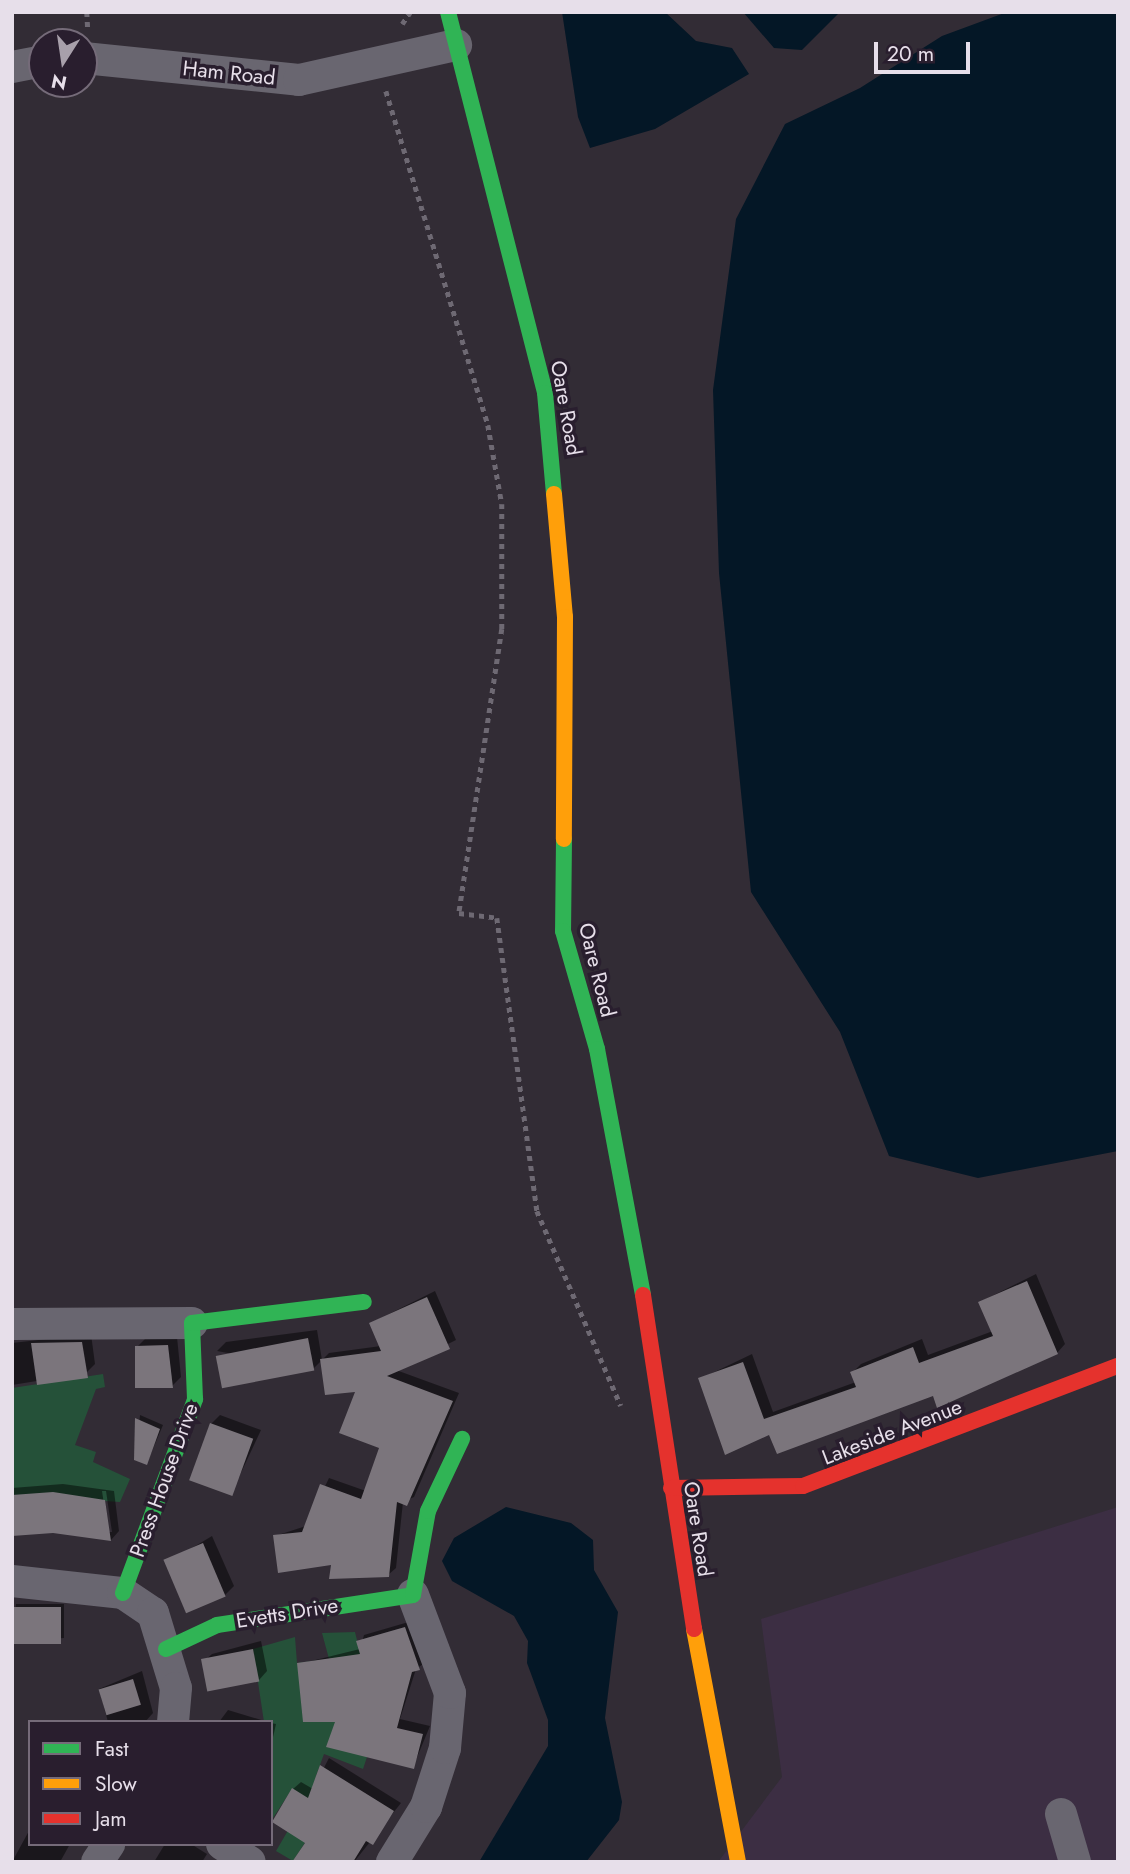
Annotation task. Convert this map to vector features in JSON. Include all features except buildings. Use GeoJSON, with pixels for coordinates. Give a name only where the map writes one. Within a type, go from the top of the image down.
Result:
{"type":"FeatureCollection","features":[{"type":"Feature","properties":{"kind":"street","name":"Oare Road"},"geometry":{"type":"LineString","coordinates":[[448,12],[553,446],[565,617],[563,931],[597,1049],[631,1215],[671,1488],[738,1862]]}},
{"type":"Feature","properties":{"kind":"street","name":"Ham Road"},"geometry":{"type":"LineString","coordinates":[[98,60],[256,79],[299,80],[456,46]]}},
{"type":"Feature","properties":{"kind":"street"},"geometry":{"type":"LineString","coordinates":[[12,1324],[191,1324],[364,1302]]}},
{"type":"Feature","properties":{"kind":"street","name":"Press House Drive"},"geometry":{"type":"LineString","coordinates":[[123,1593],[195,1399],[191,1324]]}},
{"type":"Feature","properties":{"kind":"street","name":"Lakeside Avenue"},"geometry":{"type":"LineString","coordinates":[[671,1488],[803,1486],[1118,1366]]}},
{"type":"Feature","properties":{"kind":"street"},"geometry":{"type":"LineString","coordinates":[[392,1862],[426,1807],[445,1748],[450,1693],[413,1595],[428,1511],[462,1439]]}},
{"type":"Feature","properties":{"kind":"street"},"geometry":{"type":"LineString","coordinates":[[12,1581],[123,1593],[153,1613],[176,1688],[173,1720]]}},
{"type":"Feature","properties":{"kind":"street","name":"Evetts Drive"},"geometry":{"type":"LineString","coordinates":[[166,1649],[217,1625],[413,1595]]}},
{"type":"Feature","properties":{"kind":"street"},"geometry":{"type":"LineString","coordinates":[[1061,1814],[1075,1862]]}},
{"type":"Feature","properties":{"kind":"street"},"geometry":{"type":"LineString","coordinates":[[96,1862],[107,1846]]}},
{"type":"Feature","properties":{"kind":"street"},"geometry":{"type":"LineString","coordinates":[[225,1846],[250,1862]]}},
{"type":"Feature","properties":{"kind":"path"},"geometry":{"type":"LineString","coordinates":[[379,64],[488,425],[502,504],[502,628],[459,913],[497,918],[537,1211],[629,1427],[661,1424]]}},
{"type":"Feature","properties":{"kind":"shaded area"},"geometry":{"type":"Polygon","coordinates":[[[1118,1507],[1118,1862],[718,1862],[782,1777],[761,1619],[1118,1507]]]}},
{"type":"Feature","properties":{"kind":"green space"},"geometry":{"type":"Polygon","coordinates":[[[103,1374],[105,1387],[96,1389],[75,1445],[96,1452],[93,1462],[130,1479],[120,1502],[12,1495],[12,1388],[103,1374]]]}},
{"type":"Feature","properties":{"kind":"green space"},"geometry":{"type":"Polygon","coordinates":[[[355,1632],[376,1717],[363,1769],[324,1754],[316,1776],[360,1790],[339,1824],[306,1841],[293,1861],[276,1851],[307,1798],[292,1789],[273,1818],[273,1720],[264,1720],[253,1649],[295,1637],[297,1663],[329,1659],[322,1633],[355,1632]]]}},
{"type":"Feature","properties":{"kind":"water"},"geometry":{"type":"Polygon","coordinates":[[[562,12],[665,12],[696,41],[732,48],[749,74],[655,129],[590,148],[578,117],[562,12]]]}},
{"type":"Feature","properties":{"kind":"water"},"geometry":{"type":"Polygon","coordinates":[[[743,12],[840,12],[802,50],[774,48],[743,12]]]}},
{"type":"Feature","properties":{"kind":"water"},"geometry":{"type":"Polygon","coordinates":[[[1007,12],[1118,12],[1118,1151],[978,1178],[889,1156],[840,1032],[751,892],[719,573],[713,390],[736,219],[785,124],[860,88],[942,36],[1007,12]]]}},
{"type":"Feature","properties":{"kind":"water"},"geometry":{"type":"Polygon","coordinates":[[[506,1507],[571,1523],[593,1540],[594,1570],[618,1612],[605,1718],[622,1802],[619,1820],[586,1862],[479,1862],[548,1746],[548,1720],[527,1663],[528,1641],[514,1616],[452,1581],[442,1561],[454,1538],[506,1507]]]}},
{"type":"Feature","properties":{"kind":"traffic: fast"},"geometry":{"type":"LineString","coordinates":[[448,12],[545,393],[554,494]]}},
{"type":"Feature","properties":{"kind":"traffic: fast"},"geometry":{"type":"LineString","coordinates":[[564,839],[563,931],[597,1049],[643,1295]]}},
{"type":"Feature","properties":{"kind":"traffic: fast"},"geometry":{"type":"LineString","coordinates":[[123,1593],[195,1399],[192,1323],[364,1302]]}},
{"type":"Feature","properties":{"kind":"traffic: fast"},"geometry":{"type":"LineString","coordinates":[[166,1649],[217,1625],[413,1595],[428,1511],[462,1439]]}},
{"type":"Feature","properties":{"kind":"traffic: slow"},"geometry":{"type":"LineString","coordinates":[[554,494],[565,617],[564,839]]}},
{"type":"Feature","properties":{"kind":"traffic: slow"},"geometry":{"type":"LineString","coordinates":[[694,1629],[738,1862]]}},
{"type":"Feature","properties":{"kind":"traffic: jam"},"geometry":{"type":"LineString","coordinates":[[643,1295],[694,1629]]}},
{"type":"Feature","properties":{"kind":"traffic: jam"},"geometry":{"type":"LineString","coordinates":[[671,1488],[803,1486],[1118,1366]]}}]}
